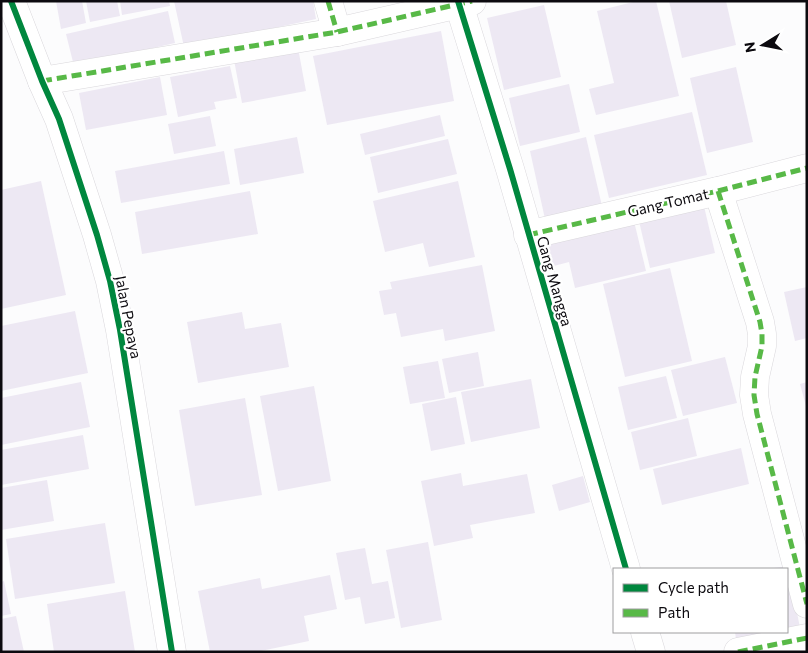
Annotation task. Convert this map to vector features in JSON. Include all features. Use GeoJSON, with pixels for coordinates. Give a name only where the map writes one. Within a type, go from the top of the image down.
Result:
{"type":"FeatureCollection","features":[{"type":"Feature","properties":{"kind":"street","name":"Jalan Pepaya"},"geometry":{"type":"LineString","coordinates":[[11,1],[42,81],[59,118],[98,235],[110,282],[120,330],[172,652]]}},
{"type":"Feature","properties":{"kind":"street"},"geometry":{"type":"LineString","coordinates":[[328,1],[337,32]]}},
{"type":"Feature","properties":{"kind":"street"},"geometry":{"type":"LineString","coordinates":[[42,81],[337,32],[463,2]]}},
{"type":"Feature","properties":{"kind":"street","name":"Gang Mangga"},"geometry":{"type":"LineString","coordinates":[[463,2],[528,234],[626,568]]}},
{"type":"Feature","properties":{"kind":"street","name":"Gang Tomat"},"geometry":{"type":"LineString","coordinates":[[528,234],[718,191],[807,168]]}},
{"type":"Feature","properties":{"kind":"street"},"geometry":{"type":"LineString","coordinates":[[718,191],[760,322],[762,346],[755,378],[754,395],[757,414],[807,604]]}},
{"type":"Feature","properties":{"kind":"street"},"geometry":{"type":"LineString","coordinates":[[645,633],[651,652]]}},
{"type":"Feature","properties":{"kind":"street"},"geometry":{"type":"LineString","coordinates":[[738,652],[807,638]]}},
{"type":"Feature","properties":{"kind":"building"},"geometry":{"type":"Polygon","coordinates":[[[56,1],[82,1],[86,23],[61,29],[56,1]]]}},
{"type":"Feature","properties":{"kind":"building"},"geometry":{"type":"Polygon","coordinates":[[[86,1],[117,1],[120,16],[90,22],[86,1]]]}},
{"type":"Feature","properties":{"kind":"building"},"geometry":{"type":"Polygon","coordinates":[[[120,1],[169,1],[170,6],[122,15],[120,1]]]}},
{"type":"Feature","properties":{"kind":"building"},"geometry":{"type":"Polygon","coordinates":[[[174,1],[313,1],[316,19],[184,47],[174,1]]]}},
{"type":"Feature","properties":{"kind":"building"},"geometry":{"type":"Polygon","coordinates":[[[637,1],[656,1],[679,96],[596,115],[589,89],[614,83],[597,11],[637,1]]]}},
{"type":"Feature","properties":{"kind":"building"},"geometry":{"type":"Polygon","coordinates":[[[669,1],[726,1],[736,45],[682,58],[669,1]]]}},
{"type":"Feature","properties":{"kind":"building"},"geometry":{"type":"Polygon","coordinates":[[[544,5],[561,77],[504,90],[487,18],[544,5]]]}},
{"type":"Feature","properties":{"kind":"building"},"geometry":{"type":"Polygon","coordinates":[[[168,11],[175,43],[74,66],[66,34],[168,11]]]}},
{"type":"Feature","properties":{"kind":"building"},"geometry":{"type":"Polygon","coordinates":[[[441,31],[454,101],[327,125],[313,56],[441,31]]]}},
{"type":"Feature","properties":{"kind":"building"},"geometry":{"type":"Polygon","coordinates":[[[298,48],[306,91],[242,103],[234,60],[298,48]]]}},
{"type":"Feature","properties":{"kind":"building"},"geometry":{"type":"Polygon","coordinates":[[[230,66],[237,98],[214,102],[216,109],[178,117],[170,77],[230,66]]]}},
{"type":"Feature","properties":{"kind":"building"},"geometry":{"type":"Polygon","coordinates":[[[736,67],[753,142],[707,153],[690,78],[736,67]]]}},
{"type":"Feature","properties":{"kind":"building"},"geometry":{"type":"Polygon","coordinates":[[[160,77],[167,115],[86,130],[79,93],[160,77]]]}},
{"type":"Feature","properties":{"kind":"building"},"geometry":{"type":"Polygon","coordinates":[[[569,84],[580,132],[520,146],[509,98],[569,84]]]}},
{"type":"Feature","properties":{"kind":"building"},"geometry":{"type":"Polygon","coordinates":[[[692,112],[707,175],[609,198],[594,135],[692,112]]]}},
{"type":"Feature","properties":{"kind":"building"},"geometry":{"type":"Polygon","coordinates":[[[440,115],[445,136],[365,155],[360,134],[440,115]]]}},
{"type":"Feature","properties":{"kind":"building"},"geometry":{"type":"Polygon","coordinates":[[[210,116],[216,146],[174,154],[168,124],[210,116]]]}},
{"type":"Feature","properties":{"kind":"building"},"geometry":{"type":"Polygon","coordinates":[[[297,137],[304,173],[240,185],[234,149],[297,137]]]}},
{"type":"Feature","properties":{"kind":"building"},"geometry":{"type":"Polygon","coordinates":[[[586,137],[602,206],[545,219],[530,151],[586,137]]]}},
{"type":"Feature","properties":{"kind":"building"},"geometry":{"type":"Polygon","coordinates":[[[448,139],[457,174],[378,193],[370,157],[448,139]]]}},
{"type":"Feature","properties":{"kind":"building"},"geometry":{"type":"Polygon","coordinates":[[[224,151],[230,184],[121,203],[115,171],[224,151]]]}},
{"type":"Feature","properties":{"kind":"building"},"geometry":{"type":"Polygon","coordinates":[[[41,181],[66,295],[1,309],[1,190],[41,181]]]}},
{"type":"Feature","properties":{"kind":"building"},"geometry":{"type":"Polygon","coordinates":[[[458,181],[475,257],[429,267],[423,243],[385,252],[373,201],[458,181]]]}},
{"type":"Feature","properties":{"kind":"building"},"geometry":{"type":"Polygon","coordinates":[[[250,191],[258,234],[142,254],[135,212],[250,191]]]}},
{"type":"Feature","properties":{"kind":"building"},"geometry":{"type":"Polygon","coordinates":[[[703,202],[715,253],[650,268],[638,217],[703,202]]]}},
{"type":"Feature","properties":{"kind":"building"},"geometry":{"type":"Polygon","coordinates":[[[633,217],[646,271],[575,288],[569,262],[550,267],[544,239],[633,217]]]}},
{"type":"Feature","properties":{"kind":"building"},"geometry":{"type":"Polygon","coordinates":[[[482,265],[495,331],[445,341],[443,329],[401,337],[396,313],[384,315],[379,291],[392,289],[390,282],[482,265]]]}},
{"type":"Feature","properties":{"kind":"building"},"geometry":{"type":"Polygon","coordinates":[[[670,268],[692,361],[625,377],[603,284],[670,268]]]}},
{"type":"Feature","properties":{"kind":"building"},"geometry":{"type":"Polygon","coordinates":[[[807,287],[807,338],[795,341],[784,292],[807,287]]]}},
{"type":"Feature","properties":{"kind":"building"},"geometry":{"type":"Polygon","coordinates":[[[75,311],[88,373],[1,391],[1,326],[75,311]]]}},
{"type":"Feature","properties":{"kind":"building"},"geometry":{"type":"Polygon","coordinates":[[[242,312],[245,329],[281,323],[289,367],[198,383],[187,322],[242,312]]]}},
{"type":"Feature","properties":{"kind":"building"},"geometry":{"type":"Polygon","coordinates":[[[478,352],[484,386],[449,393],[442,359],[478,352]]]}},
{"type":"Feature","properties":{"kind":"building"},"geometry":{"type":"Polygon","coordinates":[[[725,357],[737,403],[683,416],[671,370],[725,357]]]}},
{"type":"Feature","properties":{"kind":"building"},"geometry":{"type":"Polygon","coordinates":[[[438,361],[445,398],[410,404],[403,367],[438,361]]]}},
{"type":"Feature","properties":{"kind":"building"},"geometry":{"type":"Polygon","coordinates":[[[666,376],[677,418],[628,430],[618,387],[666,376]]]}},
{"type":"Feature","properties":{"kind":"building"},"geometry":{"type":"Polygon","coordinates":[[[531,379],[540,428],[471,442],[461,392],[531,379]]]}},
{"type":"Feature","properties":{"kind":"building"},"geometry":{"type":"Polygon","coordinates":[[[81,382],[90,427],[1,445],[1,398],[81,382]]]}},
{"type":"Feature","properties":{"kind":"building"},"geometry":{"type":"Polygon","coordinates":[[[807,382],[807,406],[806,406],[800,384],[807,382]]]}},
{"type":"Feature","properties":{"kind":"building"},"geometry":{"type":"Polygon","coordinates":[[[314,386],[331,481],[278,491],[260,396],[314,386]]]}},
{"type":"Feature","properties":{"kind":"building"},"geometry":{"type":"Polygon","coordinates":[[[456,397],[465,444],[431,451],[422,404],[456,397]]]}},
{"type":"Feature","properties":{"kind":"building"},"geometry":{"type":"Polygon","coordinates":[[[245,398],[262,495],[195,506],[179,410],[245,398]]]}},
{"type":"Feature","properties":{"kind":"building"},"geometry":{"type":"Polygon","coordinates":[[[688,418],[697,456],[640,470],[631,432],[688,418]]]}},
{"type":"Feature","properties":{"kind":"building"},"geometry":{"type":"Polygon","coordinates":[[[83,435],[89,469],[1,485],[1,450],[83,435]]]}},
{"type":"Feature","properties":{"kind":"building"},"geometry":{"type":"Polygon","coordinates":[[[741,448],[749,484],[662,505],[653,469],[741,448]]]}},
{"type":"Feature","properties":{"kind":"building"},"geometry":{"type":"Polygon","coordinates":[[[461,473],[463,486],[527,474],[535,513],[470,525],[473,538],[434,546],[421,481],[461,473]]]}},
{"type":"Feature","properties":{"kind":"building"},"geometry":{"type":"Polygon","coordinates":[[[583,476],[590,502],[559,511],[552,485],[583,476]]]}},
{"type":"Feature","properties":{"kind":"building"},"geometry":{"type":"Polygon","coordinates":[[[47,480],[54,521],[1,530],[1,488],[47,480]]]}},
{"type":"Feature","properties":{"kind":"building"},"geometry":{"type":"Polygon","coordinates":[[[105,523],[115,583],[15,599],[6,539],[105,523]]]}},
{"type":"Feature","properties":{"kind":"building"},"geometry":{"type":"Polygon","coordinates":[[[428,542],[442,620],[401,628],[386,550],[428,542]]]}},
{"type":"Feature","properties":{"kind":"building"},"geometry":{"type":"Polygon","coordinates":[[[365,548],[372,584],[388,581],[395,618],[365,624],[360,597],[345,600],[336,553],[365,548]]]}},
{"type":"Feature","properties":{"kind":"building"},"geometry":{"type":"Polygon","coordinates":[[[788,566],[800,628],[788,630],[788,568],[774,568],[788,566]]]}},
{"type":"Feature","properties":{"kind":"building"},"geometry":{"type":"Polygon","coordinates":[[[330,575],[337,609],[304,616],[309,641],[256,652],[210,652],[198,591],[260,578],[262,589],[330,575]]]}},
{"type":"Feature","properties":{"kind":"building"},"geometry":{"type":"Polygon","coordinates":[[[4,581],[11,614],[1,616],[1,582],[4,581]]]}},
{"type":"Feature","properties":{"kind":"building"},"geometry":{"type":"Polygon","coordinates":[[[125,591],[135,652],[54,652],[47,604],[125,591]]]}},
{"type":"Feature","properties":{"kind":"building"},"geometry":{"type":"Polygon","coordinates":[[[16,616],[24,652],[1,652],[1,619],[16,616]]]}},
{"type":"Feature","properties":{"kind":"building"},"geometry":{"type":"Polygon","coordinates":[[[735,633],[767,633],[736,639],[735,633]]]}},
{"type":"Feature","properties":{"kind":"marked path"},"geometry":{"type":"LineString","coordinates":[[328,1],[337,32]]}},
{"type":"Feature","properties":{"kind":"marked path"},"geometry":{"type":"LineString","coordinates":[[42,81],[337,32],[472,1]]}},
{"type":"Feature","properties":{"kind":"marked path"},"geometry":{"type":"LineString","coordinates":[[528,235],[718,191],[807,168]]}},
{"type":"Feature","properties":{"kind":"marked path"},"geometry":{"type":"LineString","coordinates":[[718,191],[760,322],[762,346],[755,377],[754,395],[757,414],[807,604]]}},
{"type":"Feature","properties":{"kind":"marked path"},"geometry":{"type":"LineString","coordinates":[[738,652],[807,638]]}},
{"type":"Feature","properties":{"kind":"cycle path"},"geometry":{"type":"LineString","coordinates":[[11,1],[59,119],[110,281],[120,330],[172,652]]}},
{"type":"Feature","properties":{"kind":"cycle path"},"geometry":{"type":"LineString","coordinates":[[458,1],[510,169],[626,568]]}}]}
